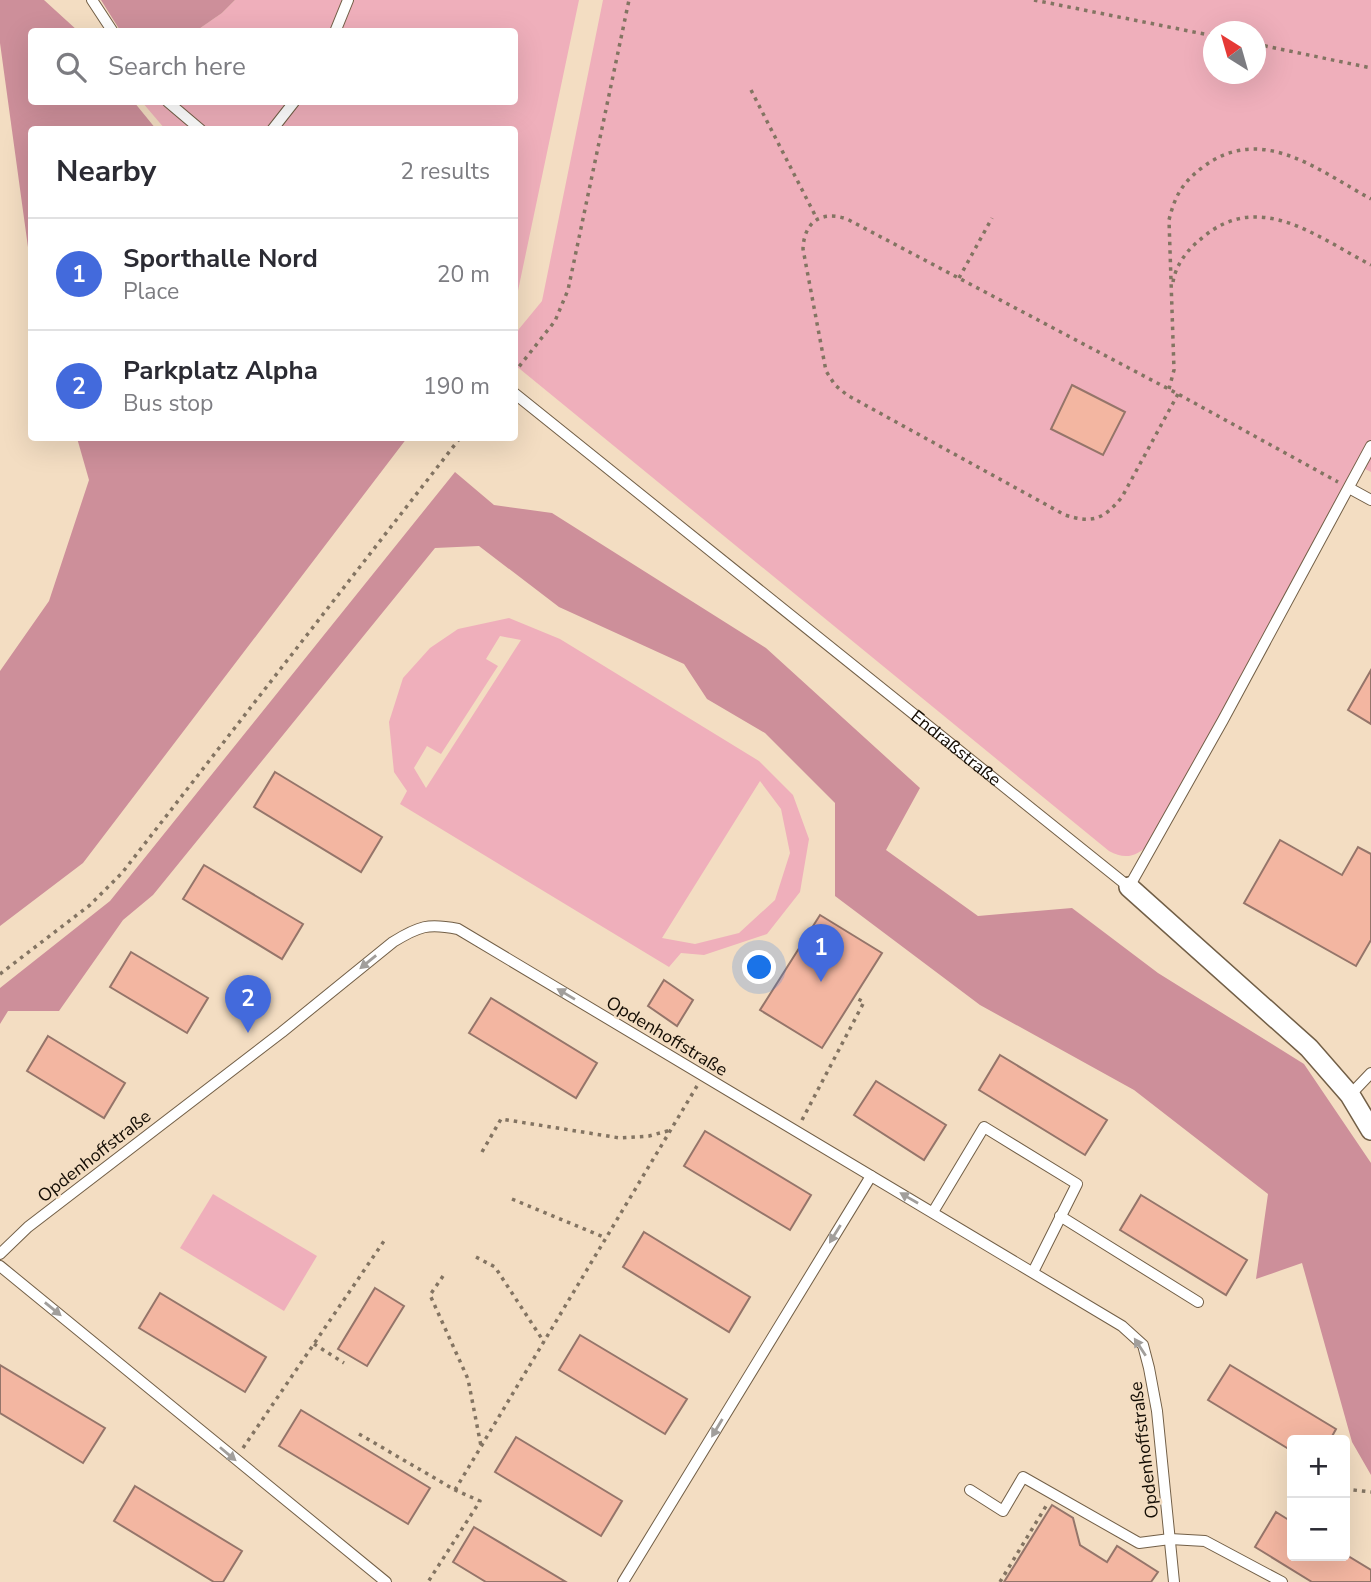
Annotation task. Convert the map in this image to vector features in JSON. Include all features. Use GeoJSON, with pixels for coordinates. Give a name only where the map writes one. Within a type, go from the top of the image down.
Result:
{"type":"FeatureCollection","features":[{"type":"Feature","properties":{"kind":"street","name":"Endraßstraße"},"geometry":{"type":"LineString","coordinates":[[1129,887],[1309,1048],[1350,1095],[1371,1130]]}},
{"type":"Feature","properties":{"kind":"lane"},"geometry":{"type":"LineString","coordinates":[[92,0],[110,28]]}},
{"type":"Feature","properties":{"kind":"lane"},"geometry":{"type":"LineString","coordinates":[[337,28],[348,0]]}},
{"type":"Feature","properties":{"kind":"lane"},"geometry":{"type":"LineString","coordinates":[[172,105],[196,126]]}},
{"type":"Feature","properties":{"kind":"lane"},"geometry":{"type":"LineString","coordinates":[[275,126],[292,105]]}},
{"type":"Feature","properties":{"kind":"lane","name":"Endraßstraße"},"geometry":{"type":"LineString","coordinates":[[518,396],[1129,887]]}},
{"type":"Feature","properties":{"kind":"lane"},"geometry":{"type":"LineString","coordinates":[[1129,887],[1371,446]]}},
{"type":"Feature","properties":{"kind":"lane"},"geometry":{"type":"LineString","coordinates":[[1349,488],[1371,500]]}},
{"type":"Feature","properties":{"kind":"lane","name":"Opdenhoffstraße"},"geometry":{"type":"LineString","coordinates":[[0,1254],[28,1227],[282,1032],[393,942],[414,929],[433,924],[458,929],[1122,1326],[1143,1345],[1157,1411],[1174,1582]]}},
{"type":"Feature","properties":{"kind":"lane"},"geometry":{"type":"LineString","coordinates":[[1350,1095],[1371,1073]]}},
{"type":"Feature","properties":{"kind":"lane"},"geometry":{"type":"LineString","coordinates":[[933,1212],[984,1127],[1077,1184],[1033,1272]]}},
{"type":"Feature","properties":{"kind":"lane"},"geometry":{"type":"LineString","coordinates":[[623,1582],[872,1175]]}},
{"type":"Feature","properties":{"kind":"lane"},"geometry":{"type":"LineString","coordinates":[[1060,1216],[1198,1302]]}},
{"type":"Feature","properties":{"kind":"lane"},"geometry":{"type":"LineString","coordinates":[[0,1266],[386,1582]]}},
{"type":"Feature","properties":{"kind":"lane"},"geometry":{"type":"LineString","coordinates":[[970,1490],[1003,1511],[1023,1477],[1139,1543],[1170,1539],[1205,1541],[1282,1582]]}},
{"type":"Feature","properties":{"kind":"path"},"geometry":{"type":"LineString","coordinates":[[518,368],[555,321],[565,300],[629,0]]}},
{"type":"Feature","properties":{"kind":"path"},"geometry":{"type":"LineString","coordinates":[[1034,0],[1203,34]]}},
{"type":"Feature","properties":{"kind":"path"},"geometry":{"type":"LineString","coordinates":[[1266,46],[1371,68]]}},
{"type":"Feature","properties":{"kind":"path"},"geometry":{"type":"LineString","coordinates":[[751,90],[817,219]]}},
{"type":"Feature","properties":{"kind":"path"},"geometry":{"type":"LineString","coordinates":[[1169,389],[1174,370],[1169,219],[1174,198],[1191,176],[1214,158],[1239,149],[1264,148],[1289,154],[1371,199]]}},
{"type":"Feature","properties":{"kind":"path"},"geometry":{"type":"LineString","coordinates":[[1178,394],[1122,497],[1110,511],[1096,519],[1081,520],[1065,515],[847,395],[835,385],[826,372],[803,249],[808,227],[817,219],[836,215],[847,219],[1169,389],[1349,488]]}},
{"type":"Feature","properties":{"kind":"path"},"geometry":{"type":"LineString","coordinates":[[1171,291],[1180,264],[1193,246],[1212,230],[1234,220],[1261,215],[1285,220],[1371,265]]}},
{"type":"Feature","properties":{"kind":"path"},"geometry":{"type":"LineString","coordinates":[[959,278],[992,218]]}},
{"type":"Feature","properties":{"kind":"path"},"geometry":{"type":"LineString","coordinates":[[0,974],[89,905],[122,873],[458,441]]}},
{"type":"Feature","properties":{"kind":"path"},"geometry":{"type":"LineString","coordinates":[[796,1131],[864,1002],[854,998]]}},
{"type":"Feature","properties":{"kind":"path"},"geometry":{"type":"LineString","coordinates":[[456,1490],[703,1076]]}},
{"type":"Feature","properties":{"kind":"path"},"geometry":{"type":"LineString","coordinates":[[481,1152],[501,1119],[620,1138],[649,1136],[671,1130]]}},
{"type":"Feature","properties":{"kind":"path"},"geometry":{"type":"LineString","coordinates":[[512,1199],[606,1238]]}},
{"type":"Feature","properties":{"kind":"path"},"geometry":{"type":"LineString","coordinates":[[235,1460],[383,1241]]}},
{"type":"Feature","properties":{"kind":"path"},"geometry":{"type":"LineString","coordinates":[[476,1257],[495,1267],[544,1342]]}},
{"type":"Feature","properties":{"kind":"path"},"geometry":{"type":"LineString","coordinates":[[443,1276],[430,1296],[468,1379],[481,1447]]}},
{"type":"Feature","properties":{"kind":"path"},"geometry":{"type":"LineString","coordinates":[[314,1344],[344,1363]]}},
{"type":"Feature","properties":{"kind":"path"},"geometry":{"type":"LineString","coordinates":[[359,1434],[480,1501],[428,1582]]}},
{"type":"Feature","properties":{"kind":"path"},"geometry":{"type":"LineString","coordinates":[[1350,1490],[1371,1492]]}},
{"type":"Feature","properties":{"kind":"path"},"geometry":{"type":"LineString","coordinates":[[1000,1582],[1053,1494]]}},
{"type":"Feature","properties":{"kind":"shaded area"},"geometry":{"type":"Polygon","coordinates":[[[0,0],[44,0],[75,28],[28,28],[28,105],[136,105],[154,126],[28,126],[28,247],[0,43],[0,0]]]}},
{"type":"Feature","properties":{"kind":"shaded area"},"geometry":{"type":"Polygon","coordinates":[[[101,0],[235,0],[200,28],[118,28],[101,0]]]}},
{"type":"Feature","properties":{"kind":"shaded area"},"geometry":{"type":"Polygon","coordinates":[[[235,0],[579,0],[518,291],[518,126],[162,126],[145,105],[518,105],[518,28],[200,28],[235,0]]]}},
{"type":"Feature","properties":{"kind":"shaded area"},"geometry":{"type":"Polygon","coordinates":[[[603,0],[1371,0],[1371,472],[1357,465],[1150,843],[1136,854],[1120,856],[1109,851],[518,367],[518,330],[542,301],[603,0]]]}},
{"type":"Feature","properties":{"kind":"shaded area"},"geometry":{"type":"Polygon","coordinates":[[[78,441],[405,441],[83,863],[0,926],[0,671],[49,601],[89,480],[78,441]]]}},
{"type":"Feature","properties":{"kind":"shaded area"},"geometry":{"type":"Polygon","coordinates":[[[455,472],[494,505],[552,513],[766,648],[920,788],[886,850],[978,916],[1072,908],[1158,973],[1304,1064],[1371,1163],[1371,1475],[1352,1442],[1302,1263],[1256,1279],[1268,1194],[1134,1090],[980,1005],[835,896],[835,803],[765,733],[707,699],[684,664],[559,607],[479,546],[435,548],[153,895],[123,920],[59,1011],[8,1011],[0,1024],[0,988],[110,901],[455,472]]]}},
{"type":"Feature","properties":{"kind":"shaded area"},"geometry":{"type":"Polygon","coordinates":[[[509,618],[560,639],[759,761],[793,795],[809,839],[800,892],[767,934],[704,955],[681,953],[669,967],[400,804],[407,791],[394,772],[389,722],[403,678],[430,648],[458,629],[509,618]],[[500,636],[486,659],[498,666],[441,754],[427,746],[414,768],[426,788],[521,640],[500,636]],[[760,781],[662,938],[695,944],[739,933],[775,900],[790,853],[781,809],[760,781]]]}},
{"type":"Feature","properties":{"kind":"shaded area"},"geometry":{"type":"Polygon","coordinates":[[[213,1194],[317,1256],[284,1311],[180,1248],[213,1194]]]}},
{"type":"Feature","properties":{"kind":"building"},"geometry":{"type":"Polygon","coordinates":[[[1072,385],[1125,412],[1103,455],[1051,429],[1072,385]]]}},
{"type":"Feature","properties":{"kind":"building"},"geometry":{"type":"Polygon","coordinates":[[[1371,670],[1371,724],[1348,710],[1371,670]]]}},
{"type":"Feature","properties":{"kind":"building"},"geometry":{"type":"Polygon","coordinates":[[[275,772],[382,837],[361,872],[254,807],[275,772]]]}},
{"type":"Feature","properties":{"kind":"building"},"geometry":{"type":"Polygon","coordinates":[[[1280,840],[1342,875],[1358,847],[1371,854],[1371,940],[1356,966],[1244,903],[1280,840]]]}},
{"type":"Feature","properties":{"kind":"building"},"geometry":{"type":"Polygon","coordinates":[[[204,865],[303,924],[282,959],[183,899],[204,865]]]}},
{"type":"Feature","properties":{"kind":"building"},"geometry":{"type":"Polygon","coordinates":[[[820,915],[882,953],[822,1048],[760,1010],[820,915]]]}},
{"type":"Feature","properties":{"kind":"building"},"geometry":{"type":"Polygon","coordinates":[[[131,952],[208,998],[187,1033],[110,987],[131,952]]]}},
{"type":"Feature","properties":{"kind":"building"},"geometry":{"type":"Polygon","coordinates":[[[664,980],[693,1000],[677,1026],[648,1006],[664,980]]]}},
{"type":"Feature","properties":{"kind":"building"},"geometry":{"type":"Polygon","coordinates":[[[491,998],[597,1063],[576,1098],[469,1033],[491,998]]]}},
{"type":"Feature","properties":{"kind":"building"},"geometry":{"type":"Polygon","coordinates":[[[48,1036],[125,1083],[104,1118],[27,1071],[48,1036]]]}},
{"type":"Feature","properties":{"kind":"building"},"geometry":{"type":"Polygon","coordinates":[[[1000,1055],[1107,1120],[1085,1155],[979,1090],[1000,1055]]]}},
{"type":"Feature","properties":{"kind":"building"},"geometry":{"type":"Polygon","coordinates":[[[876,1081],[946,1125],[924,1160],[854,1115],[876,1081]]]}},
{"type":"Feature","properties":{"kind":"building"},"geometry":{"type":"Polygon","coordinates":[[[705,1131],[811,1195],[790,1230],[684,1166],[705,1131]]]}},
{"type":"Feature","properties":{"kind":"building"},"geometry":{"type":"Polygon","coordinates":[[[1141,1195],[1247,1260],[1226,1295],[1120,1230],[1141,1195]]]}},
{"type":"Feature","properties":{"kind":"building"},"geometry":{"type":"Polygon","coordinates":[[[644,1232],[750,1297],[729,1332],[623,1267],[644,1232]]]}},
{"type":"Feature","properties":{"kind":"building"},"geometry":{"type":"Polygon","coordinates":[[[375,1288],[404,1306],[367,1366],[338,1349],[375,1288]]]}},
{"type":"Feature","properties":{"kind":"building"},"geometry":{"type":"Polygon","coordinates":[[[160,1293],[266,1357],[245,1392],[139,1328],[160,1293]]]}},
{"type":"Feature","properties":{"kind":"building"},"geometry":{"type":"Polygon","coordinates":[[[580,1335],[687,1399],[665,1434],[559,1370],[580,1335]]]}},
{"type":"Feature","properties":{"kind":"building"},"geometry":{"type":"Polygon","coordinates":[[[0,1365],[105,1428],[83,1463],[0,1413],[0,1365]]]}},
{"type":"Feature","properties":{"kind":"building"},"geometry":{"type":"Polygon","coordinates":[[[1230,1365],[1336,1429],[1333,1435],[1287,1435],[1287,1448],[1208,1400],[1230,1365]]]}},
{"type":"Feature","properties":{"kind":"building"},"geometry":{"type":"Polygon","coordinates":[[[301,1410],[430,1488],[408,1524],[279,1446],[301,1410]]]}},
{"type":"Feature","properties":{"kind":"building"},"geometry":{"type":"Polygon","coordinates":[[[516,1437],[622,1501],[601,1536],[495,1472],[516,1437]]]}},
{"type":"Feature","properties":{"kind":"building"},"geometry":{"type":"Polygon","coordinates":[[[135,1486],[242,1551],[223,1582],[214,1582],[114,1521],[135,1486]]]}},
{"type":"Feature","properties":{"kind":"building"},"geometry":{"type":"Polygon","coordinates":[[[1052,1505],[1073,1518],[1080,1545],[1107,1562],[1117,1546],[1158,1572],[1151,1582],[1004,1582],[1052,1505]]]}},
{"type":"Feature","properties":{"kind":"building"},"geometry":{"type":"Polygon","coordinates":[[[1276,1512],[1287,1519],[1287,1561],[1350,1561],[1350,1557],[1371,1570],[1371,1582],[1312,1582],[1255,1547],[1276,1512]]]}},
{"type":"Feature","properties":{"kind":"building"},"geometry":{"type":"Polygon","coordinates":[[[474,1527],[566,1582],[486,1582],[453,1562],[474,1527]]]}},
{"type":"Feature","properties":{"kind":"place","name":"Sporthalle Nord"},"geometry":{"type":"Point","coordinates":[821,982]}},
{"type":"Feature","properties":{"kind":"place","name":"Parkplatz Alpha"},"geometry":{"type":"Point","coordinates":[248,1033]}}]}
